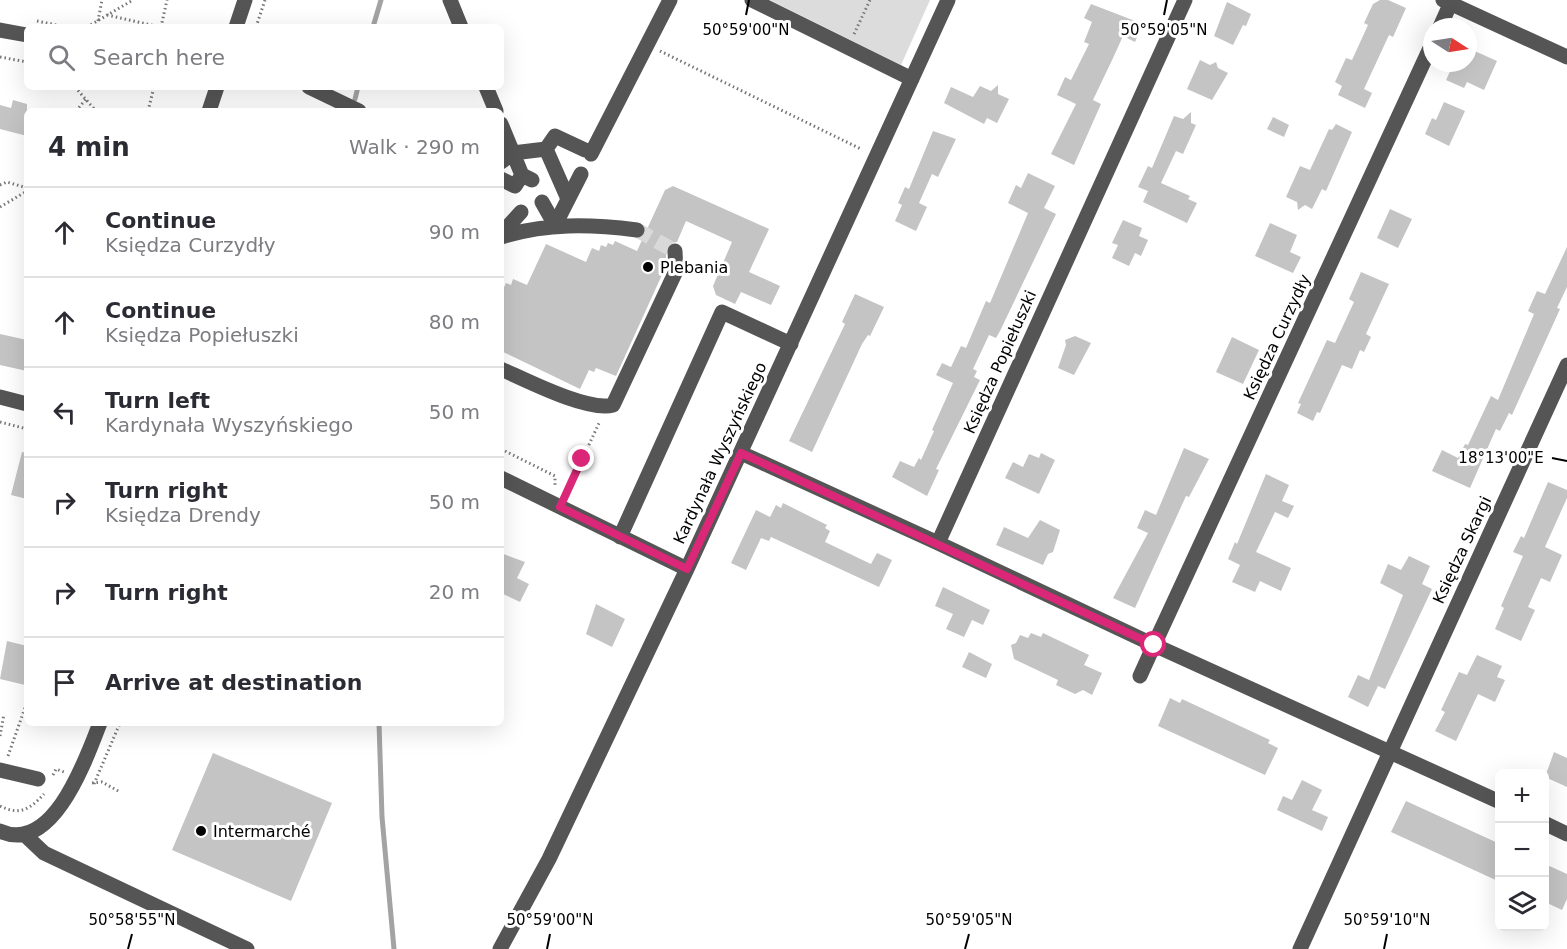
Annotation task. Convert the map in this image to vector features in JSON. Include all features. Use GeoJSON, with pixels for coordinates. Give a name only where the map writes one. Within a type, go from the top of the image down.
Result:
{"type":"FeatureCollection","features":[{"type":"Feature","properties":{"kind":"street"},"geometry":{"type":"LineString","coordinates":[[237,24],[245,0]]}},
{"type":"Feature","properties":{"kind":"street"},"geometry":{"type":"LineString","coordinates":[[450,0],[460,24]]}},
{"type":"Feature","properties":{"kind":"street"},"geometry":{"type":"LineString","coordinates":[[507,157],[546,150],[555,136],[588,152],[670,0]]}},
{"type":"Feature","properties":{"kind":"street"},"geometry":{"type":"LineString","coordinates":[[752,0],[912,80]]}},
{"type":"Feature","properties":{"kind":"street","name":"Kardynała Wyszyńskiego"},"geometry":{"type":"LineString","coordinates":[[500,949],[549,859],[687,569],[948,0]]}},
{"type":"Feature","properties":{"kind":"street","name":"Księdza Popiełuszki"},"geometry":{"type":"LineString","coordinates":[[938,543],[1185,0]]}},
{"type":"Feature","properties":{"kind":"street"},"geometry":{"type":"LineString","coordinates":[[1443,18],[1449,1],[1567,57]]}},
{"type":"Feature","properties":{"kind":"street"},"geometry":{"type":"LineString","coordinates":[[0,30],[24,34]]}},
{"type":"Feature","properties":{"kind":"street","name":"Księdza Curzydły"},"geometry":{"type":"LineString","coordinates":[[1140,676],[1423,63]]}},
{"type":"Feature","properties":{"kind":"street"},"geometry":{"type":"LineString","coordinates":[[210,108],[216,90]]}},
{"type":"Feature","properties":{"kind":"street"},"geometry":{"type":"LineString","coordinates":[[315,90],[353,108]]}},
{"type":"Feature","properties":{"kind":"street"},"geometry":{"type":"LineString","coordinates":[[487,90],[495,108]]}},
{"type":"Feature","properties":{"kind":"street"},"geometry":{"type":"LineString","coordinates":[[504,140],[507,157],[527,178],[515,186],[504,180]]}},
{"type":"Feature","properties":{"kind":"street"},"geometry":{"type":"LineString","coordinates":[[546,150],[568,199]]}},
{"type":"Feature","properties":{"kind":"street"},"geometry":{"type":"LineString","coordinates":[[555,225],[581,174]]}},
{"type":"Feature","properties":{"kind":"street"},"geometry":{"type":"LineString","coordinates":[[542,202],[555,225]]}},
{"type":"Feature","properties":{"kind":"street"},"geometry":{"type":"LineString","coordinates":[[504,232],[521,212]]}},
{"type":"Feature","properties":{"kind":"street"},"geometry":{"type":"LineString","coordinates":[[504,235],[555,225],[590,224],[637,230]]}},
{"type":"Feature","properties":{"kind":"street"},"geometry":{"type":"LineString","coordinates":[[504,370],[549,391],[603,407],[614,405],[676,271],[675,251]]}},
{"type":"Feature","properties":{"kind":"street"},"geometry":{"type":"LineString","coordinates":[[620,537],[722,312],[791,344]]}},
{"type":"Feature","properties":{"kind":"street","name":"Księdza Skargi"},"geometry":{"type":"LineString","coordinates":[[1300,949],[1567,364]]}},
{"type":"Feature","properties":{"kind":"street"},"geometry":{"type":"LineString","coordinates":[[0,397],[24,403]]}},
{"type":"Feature","properties":{"kind":"street"},"geometry":{"type":"LineString","coordinates":[[741,453],[1154,645],[1495,800]]}},
{"type":"Feature","properties":{"kind":"street"},"geometry":{"type":"LineString","coordinates":[[504,479],[562,504],[620,537],[687,569]]}},
{"type":"Feature","properties":{"kind":"street"},"geometry":{"type":"LineString","coordinates":[[0,831],[8,835],[25,835],[45,824],[63,803],[99,726]]}},
{"type":"Feature","properties":{"kind":"street"},"geometry":{"type":"LineString","coordinates":[[3,765],[41,775]]}},
{"type":"Feature","properties":{"kind":"street"},"geometry":{"type":"LineString","coordinates":[[1549,825],[1567,834]]}},
{"type":"Feature","properties":{"kind":"street"},"geometry":{"type":"LineString","coordinates":[[25,835],[44,853],[247,949]]}},
{"type":"Feature","properties":{"kind":"path"},"geometry":{"type":"LineString","coordinates":[[98,21],[102,0]]}},
{"type":"Feature","properties":{"kind":"path"},"geometry":{"type":"LineString","coordinates":[[92,24],[133,0]]}},
{"type":"Feature","properties":{"kind":"path"},"geometry":{"type":"LineString","coordinates":[[162,24],[167,0]]}},
{"type":"Feature","properties":{"kind":"path"},"geometry":{"type":"LineString","coordinates":[[257,24],[265,0]]}},
{"type":"Feature","properties":{"kind":"path"},"geometry":{"type":"LineString","coordinates":[[848,48],[870,0]]}},
{"type":"Feature","properties":{"kind":"path"},"geometry":{"type":"LineString","coordinates":[[107,15],[148,24]]}},
{"type":"Feature","properties":{"kind":"path"},"geometry":{"type":"LineString","coordinates":[[647,45],[866,152]]}},
{"type":"Feature","properties":{"kind":"path"},"geometry":{"type":"LineString","coordinates":[[0,57],[24,61]]}},
{"type":"Feature","properties":{"kind":"path"},"geometry":{"type":"LineString","coordinates":[[78,90],[94,108]]}},
{"type":"Feature","properties":{"kind":"path"},"geometry":{"type":"LineString","coordinates":[[149,108],[153,90]]}},
{"type":"Feature","properties":{"kind":"path"},"geometry":{"type":"LineString","coordinates":[[78,108],[86,99]]}},
{"type":"Feature","properties":{"kind":"path"},"geometry":{"type":"LineString","coordinates":[[0,185],[7,182],[24,188]]}},
{"type":"Feature","properties":{"kind":"path"},"geometry":{"type":"LineString","coordinates":[[0,207],[24,191]]}},
{"type":"Feature","properties":{"kind":"path"},"geometry":{"type":"LineString","coordinates":[[0,422],[24,428]]}},
{"type":"Feature","properties":{"kind":"path"},"geometry":{"type":"LineString","coordinates":[[504,450],[555,476],[555,498],[562,504],[599,422]]}},
{"type":"Feature","properties":{"kind":"path"},"geometry":{"type":"LineString","coordinates":[[3,765],[24,707]]}},
{"type":"Feature","properties":{"kind":"path"},"geometry":{"type":"LineString","coordinates":[[0,736],[4,714]]}},
{"type":"Feature","properties":{"kind":"path"},"geometry":{"type":"LineString","coordinates":[[119,726],[94,784],[102,783],[120,792]]}},
{"type":"Feature","properties":{"kind":"path"},"geometry":{"type":"LineString","coordinates":[[0,806],[13,813],[29,809],[44,795],[56,769]]}},
{"type":"Feature","properties":{"kind":"path"},"geometry":{"type":"LineString","coordinates":[[41,775],[54,774]]}},
{"type":"Feature","properties":{"kind":"shaded area"},"geometry":{"type":"Polygon","coordinates":[[[770,0],[930,0],[901,65],[770,0]]]}},
{"type":"Feature","properties":{"kind":"building"},"geometry":{"type":"Polygon","coordinates":[[[1380,0],[1388,0],[1406,8],[1393,37],[1389,35],[1364,89],[1372,93],[1365,108],[1338,95],[1342,86],[1335,82],[1346,58],[1352,60],[1368,25],[1364,23],[1373,4],[1380,0]]]}},
{"type":"Feature","properties":{"kind":"building"},"geometry":{"type":"Polygon","coordinates":[[[1227,2],[1251,14],[1233,45],[1214,36],[1227,2]]]}},
{"type":"Feature","properties":{"kind":"building"},"geometry":{"type":"Polygon","coordinates":[[[1091,4],[1143,24],[1135,42],[1123,36],[1093,100],[1101,104],[1074,165],[1051,154],[1076,104],[1057,95],[1065,77],[1071,80],[1089,44],[1084,42],[1092,22],[1084,18],[1091,4]]]}},
{"type":"Feature","properties":{"kind":"building"},"geometry":{"type":"Polygon","coordinates":[[[1477,52],[1497,61],[1484,90],[1467,82],[1464,88],[1446,80],[1450,72],[1477,72],[1477,52]]]}},
{"type":"Feature","properties":{"kind":"building"},"geometry":{"type":"Polygon","coordinates":[[[1200,60],[1210,65],[1216,62],[1218,68],[1228,73],[1212,100],[1187,89],[1200,60]]]}},
{"type":"Feature","properties":{"kind":"building"},"geometry":{"type":"Polygon","coordinates":[[[998,85],[998,94],[1009,99],[997,123],[987,118],[984,124],[944,103],[951,87],[973,97],[980,86],[991,91],[998,85]]]}},
{"type":"Feature","properties":{"kind":"building"},"geometry":{"type":"Polygon","coordinates":[[[13,100],[27,104],[27,108],[24,108],[24,135],[0,129],[0,105],[11,108],[13,100]]]}},
{"type":"Feature","properties":{"kind":"building"},"geometry":{"type":"Polygon","coordinates":[[[1444,102],[1465,111],[1449,146],[1425,134],[1432,118],[1436,120],[1444,102]]]}},
{"type":"Feature","properties":{"kind":"building"},"geometry":{"type":"Polygon","coordinates":[[[1191,112],[1191,123],[1196,125],[1183,154],[1176,151],[1161,183],[1190,196],[1188,199],[1197,203],[1187,223],[1143,202],[1148,191],[1138,187],[1148,166],[1152,168],[1174,116],[1183,119],[1191,112]]]}},
{"type":"Feature","properties":{"kind":"building"},"geometry":{"type":"Polygon","coordinates":[[[1273,117],[1289,125],[1284,137],[1267,129],[1273,117]]]}},
{"type":"Feature","properties":{"kind":"building"},"geometry":{"type":"Polygon","coordinates":[[[1336,124],[1352,132],[1326,191],[1322,189],[1312,209],[1305,205],[1298,210],[1297,202],[1286,197],[1300,166],[1310,170],[1329,129],[1332,130],[1336,124]]]}},
{"type":"Feature","properties":{"kind":"building"},"geometry":{"type":"Polygon","coordinates":[[[933,131],[956,139],[938,177],[932,174],[919,203],[927,207],[916,231],[895,221],[902,205],[898,203],[905,187],[909,189],[933,131]]]}},
{"type":"Feature","properties":{"kind":"building"},"geometry":{"type":"Polygon","coordinates":[[[1028,173],[1055,186],[1044,208],[1056,214],[1000,331],[996,338],[989,335],[973,369],[977,371],[974,377],[980,380],[936,469],[939,470],[927,496],[892,477],[900,461],[914,467],[919,458],[921,460],[934,431],[932,430],[953,383],[936,375],[942,363],[951,367],[961,346],[966,348],[986,301],[990,303],[1028,213],[1008,203],[1016,185],[1021,188],[1028,173]]]}},
{"type":"Feature","properties":{"kind":"building"},"geometry":{"type":"Polygon","coordinates":[[[673,186],[769,229],[749,272],[780,286],[771,305],[741,292],[735,304],[716,295],[713,286],[732,242],[686,221],[677,242],[670,243],[666,247],[666,266],[616,376],[596,368],[594,372],[589,370],[580,389],[504,352],[504,287],[506,283],[511,285],[513,279],[527,285],[546,244],[586,262],[592,248],[599,251],[601,245],[606,247],[608,243],[613,245],[615,241],[637,251],[665,190],[673,186]]]}},
{"type":"Feature","properties":{"kind":"building"},"geometry":{"type":"Polygon","coordinates":[[[1390,209],[1412,219],[1398,248],[1377,238],[1390,209]]]}},
{"type":"Feature","properties":{"kind":"building"},"geometry":{"type":"Polygon","coordinates":[[[1123,220],[1142,228],[1139,236],[1148,240],[1141,256],[1135,253],[1129,266],[1112,258],[1118,245],[1112,243],[1123,220]]]}},
{"type":"Feature","properties":{"kind":"building"},"geometry":{"type":"Polygon","coordinates":[[[1270,223],[1297,235],[1290,252],[1301,257],[1293,273],[1255,256],[1270,223]]]}},
{"type":"Feature","properties":{"kind":"building"},"geometry":{"type":"Polygon","coordinates":[[[1567,247],[1567,287],[1557,308],[1560,309],[1512,415],[1509,413],[1500,431],[1496,429],[1470,488],[1432,471],[1442,450],[1458,458],[1465,444],[1468,445],[1491,396],[1498,400],[1534,314],[1528,311],[1537,291],[1545,294],[1567,247]]]}},
{"type":"Feature","properties":{"kind":"building"},"geometry":{"type":"Polygon","coordinates":[[[1361,272],[1389,284],[1366,334],[1371,337],[1364,352],[1360,350],[1352,369],[1342,365],[1320,413],[1317,412],[1313,421],[1297,413],[1301,404],[1298,403],[1327,340],[1335,343],[1354,302],[1349,299],[1361,272]]]}},
{"type":"Feature","properties":{"kind":"building"},"geometry":{"type":"Polygon","coordinates":[[[855,294],[884,307],[870,336],[868,335],[862,344],[812,452],[789,441],[845,324],[842,322],[855,294]]]}},
{"type":"Feature","properties":{"kind":"building"},"geometry":{"type":"Polygon","coordinates":[[[0,334],[24,339],[24,370],[0,365],[0,334]]]}},
{"type":"Feature","properties":{"kind":"building"},"geometry":{"type":"Polygon","coordinates":[[[1075,336],[1091,343],[1074,375],[1058,368],[1066,345],[1065,340],[1075,336]]]}},
{"type":"Feature","properties":{"kind":"building"},"geometry":{"type":"Polygon","coordinates":[[[1232,337],[1259,350],[1243,384],[1216,372],[1232,337]]]}},
{"type":"Feature","properties":{"kind":"building"},"geometry":{"type":"Polygon","coordinates":[[[1184,448],[1209,459],[1189,497],[1186,496],[1135,608],[1113,598],[1148,533],[1137,528],[1145,510],[1156,515],[1184,448]]]}},
{"type":"Feature","properties":{"kind":"building"},"geometry":{"type":"Polygon","coordinates":[[[22,452],[24,452],[24,498],[11,495],[22,452]]]}},
{"type":"Feature","properties":{"kind":"building"},"geometry":{"type":"Polygon","coordinates":[[[1041,453],[1055,460],[1039,494],[1005,478],[1013,462],[1023,467],[1029,454],[1039,458],[1041,453]]]}},
{"type":"Feature","properties":{"kind":"building"},"geometry":{"type":"Polygon","coordinates":[[[1266,474],[1289,485],[1282,501],[1294,506],[1288,518],[1275,512],[1256,552],[1291,568],[1281,591],[1260,581],[1255,592],[1232,582],[1240,565],[1228,559],[1235,542],[1237,544],[1266,474]]]}},
{"type":"Feature","properties":{"kind":"building"},"geometry":{"type":"Polygon","coordinates":[[[1548,482],[1567,490],[1567,498],[1545,547],[1562,555],[1550,582],[1541,578],[1528,607],[1535,610],[1521,641],[1495,629],[1504,608],[1501,606],[1523,556],[1513,552],[1521,536],[1524,538],[1548,482]]]}},
{"type":"Feature","properties":{"kind":"building"},"geometry":{"type":"Polygon","coordinates":[[[783,503],[827,525],[825,528],[830,531],[825,542],[871,564],[877,553],[892,560],[879,587],[771,537],[769,541],[761,538],[746,570],[731,563],[756,510],[770,517],[776,505],[781,508],[783,503]]]}},
{"type":"Feature","properties":{"kind":"building"},"geometry":{"type":"Polygon","coordinates":[[[1040,520],[1060,530],[1053,552],[1048,554],[1043,565],[996,545],[1004,527],[1028,538],[1040,520]]]}},
{"type":"Feature","properties":{"kind":"building"},"geometry":{"type":"Polygon","coordinates":[[[504,554],[525,562],[517,578],[529,584],[520,602],[504,594],[504,554]]]}},
{"type":"Feature","properties":{"kind":"building"},"geometry":{"type":"Polygon","coordinates":[[[1409,556],[1430,566],[1422,584],[1432,589],[1385,689],[1378,686],[1368,707],[1348,697],[1358,675],[1369,680],[1403,595],[1380,583],[1388,564],[1401,570],[1409,556]]]}},
{"type":"Feature","properties":{"kind":"building"},"geometry":{"type":"Polygon","coordinates":[[[943,587],[990,610],[983,625],[972,620],[964,637],[946,629],[953,614],[935,606],[943,587]]]}},
{"type":"Feature","properties":{"kind":"building"},"geometry":{"type":"Polygon","coordinates":[[[596,604],[625,619],[612,647],[586,634],[596,604]]]}},
{"type":"Feature","properties":{"kind":"building"},"geometry":{"type":"Polygon","coordinates":[[[1031,633],[1041,637],[1043,633],[1089,655],[1084,665],[1102,673],[1092,695],[1083,690],[1075,694],[1056,685],[1058,680],[1014,659],[1011,645],[1016,643],[1020,635],[1028,638],[1031,633]]]}},
{"type":"Feature","properties":{"kind":"building"},"geometry":{"type":"Polygon","coordinates":[[[7,641],[24,645],[24,685],[0,679],[7,641]]]}},
{"type":"Feature","properties":{"kind":"building"},"geometry":{"type":"Polygon","coordinates":[[[969,652],[992,664],[986,678],[962,667],[969,652]]]}},
{"type":"Feature","properties":{"kind":"building"},"geometry":{"type":"Polygon","coordinates":[[[1477,655],[1502,666],[1497,677],[1505,680],[1495,702],[1478,694],[1456,741],[1435,731],[1445,712],[1441,710],[1459,672],[1467,675],[1477,655]]]}},
{"type":"Feature","properties":{"kind":"building"},"geometry":{"type":"Polygon","coordinates":[[[1170,698],[1180,703],[1182,699],[1270,740],[1268,743],[1278,748],[1265,775],[1158,726],[1170,698]]]}},
{"type":"Feature","properties":{"kind":"building"},"geometry":{"type":"Polygon","coordinates":[[[1554,752],[1567,758],[1567,787],[1549,779],[1548,769],[1554,752]]]}},
{"type":"Feature","properties":{"kind":"building"},"geometry":{"type":"Polygon","coordinates":[[[213,753],[332,803],[291,901],[172,850],[213,753]]]}},
{"type":"Feature","properties":{"kind":"building"},"geometry":{"type":"Polygon","coordinates":[[[1302,780],[1322,790],[1312,810],[1328,817],[1322,831],[1277,810],[1283,796],[1292,800],[1302,780]]]}},
{"type":"Feature","properties":{"kind":"building"},"geometry":{"type":"Polygon","coordinates":[[[1406,801],[1495,842],[1495,880],[1391,832],[1406,801]]]}},
{"type":"Feature","properties":{"kind":"building"},"geometry":{"type":"Polygon","coordinates":[[[1549,866],[1567,874],[1567,899],[1562,910],[1549,904],[1549,866]]]}},
{"type":"Feature","properties":{"kind":"waterway"},"geometry":{"type":"LineString","coordinates":[[374,24],[381,0]]}},
{"type":"Feature","properties":{"kind":"waterway"},"geometry":{"type":"LineString","coordinates":[[355,99],[357,90]]}},
{"type":"Feature","properties":{"kind":"waterway"},"geometry":{"type":"LineString","coordinates":[[379,726],[382,817],[394,949]]}},
{"type":"Feature","properties":{"kind":"tunnel"},"geometry":{"type":"LineString","coordinates":[[637,230],[675,251]]}},
{"type":"Feature","properties":{"kind":"place","name":"Plebania"},"geometry":{"type":"Point","coordinates":[648,267]}},
{"type":"Feature","properties":{"kind":"place","name":"Intermarché"},"geometry":{"type":"Point","coordinates":[201,831]}},
{"type":"Feature","properties":{"kind":"route"},"geometry":{"type":"LineString","coordinates":[[582,459],[560,507],[687,569],[741,453],[1154,645]]}}]}
